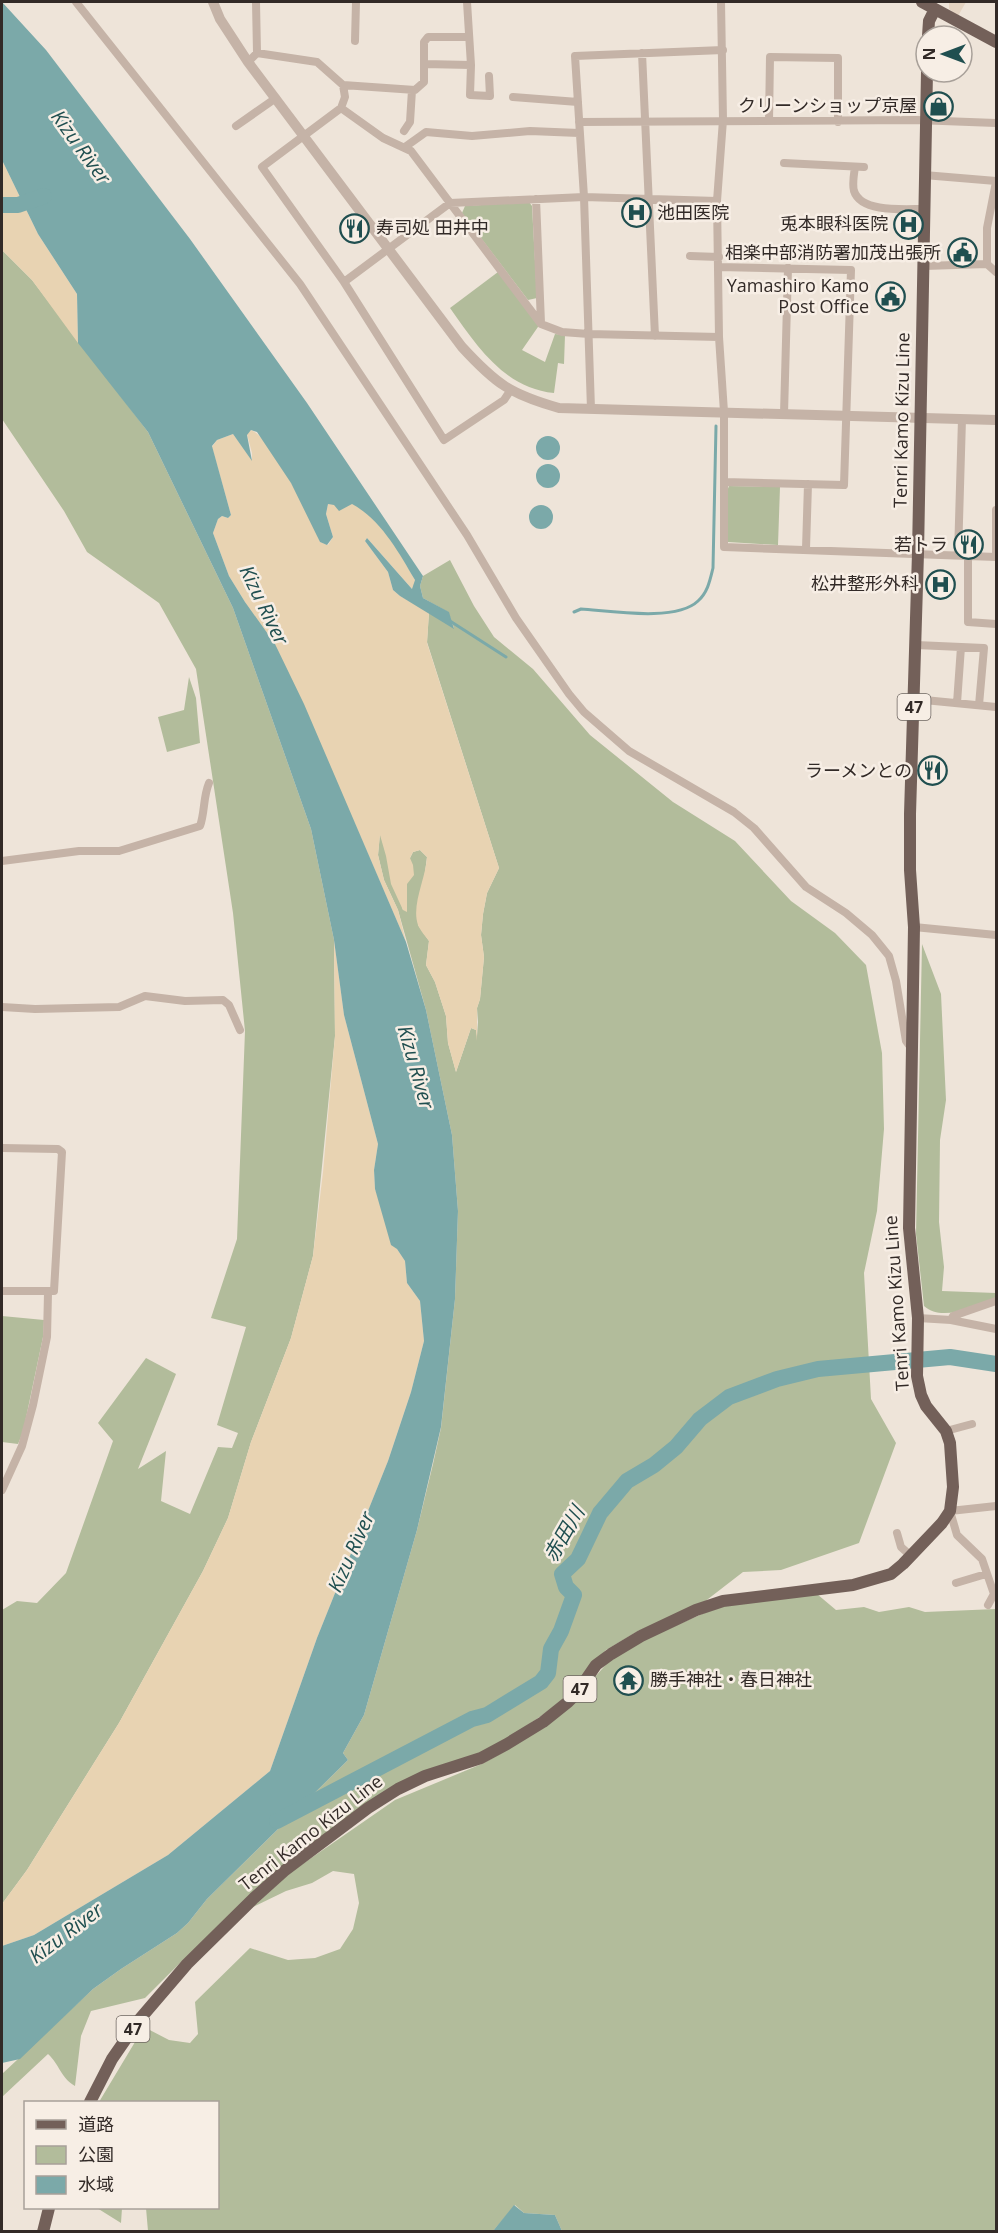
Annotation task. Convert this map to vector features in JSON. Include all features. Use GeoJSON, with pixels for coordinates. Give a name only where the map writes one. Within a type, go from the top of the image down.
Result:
{"type":"FeatureCollection","features":[{"type":"Feature","properties":{"kind":"main road"},"geometry":{"type":"LineString","coordinates":[[922,2],[996,42]]}},
{"type":"Feature","properties":{"kind":"main road"},"geometry":{"type":"LineString","coordinates":[[929,24],[934,9]]}},
{"type":"Feature","properties":{"kind":"main road","name":"Tenri Kamo Kizu Line"},"geometry":{"type":"LineString","coordinates":[[91,2101],[112,2059],[139,2020],[187,1964],[284,1871],[368,1808],[398,1789],[425,1776],[481,1758],[507,1744],[543,1722],[568,1702],[596,1665],[611,1654],[641,1636],[696,1610],[723,1601],[853,1585],[891,1574],[942,1523],[950,1510],[953,1486],[952,1455],[946,1431],[926,1406],[917,1376],[918,1318],[909,1228],[914,927],[910,825],[916,645],[927,84]]}},
{"type":"Feature","properties":{"kind":"main road"},"geometry":{"type":"LineString","coordinates":[[43,2232],[49,2209]]}},
{"type":"Feature","properties":{"kind":"street"},"geometry":{"type":"LineString","coordinates":[[76,2],[300,284],[466,535],[516,618],[569,694],[584,712],[629,751],[741,817],[754,828],[806,887],[846,913],[872,935],[889,956],[896,981],[906,1041],[911,1048]]}},
{"type":"Feature","properties":{"kind":"street"},"geometry":{"type":"LineString","coordinates":[[213,2],[248,62],[462,347],[487,374],[510,391],[559,408],[996,420]]}},
{"type":"Feature","properties":{"kind":"street"},"geometry":{"type":"LineString","coordinates":[[248,62],[257,53],[256,2]]}},
{"type":"Feature","properties":{"kind":"street"},"geometry":{"type":"LineString","coordinates":[[355,41],[356,2]]}},
{"type":"Feature","properties":{"kind":"street"},"geometry":{"type":"LineString","coordinates":[[467,2],[471,66],[470,95],[490,96],[489,76]]}},
{"type":"Feature","properties":{"kind":"street"},"geometry":{"type":"LineString","coordinates":[[721,2],[723,120],[717,201],[719,337],[724,412],[724,547],[996,557],[996,510]]}},
{"type":"Feature","properties":{"kind":"street"},"geometry":{"type":"LineString","coordinates":[[257,53],[317,62],[343,85],[412,90],[424,82],[424,42],[428,37],[469,37]]}},
{"type":"Feature","properties":{"kind":"street"},"geometry":{"type":"LineString","coordinates":[[591,409],[584,197],[575,56],[723,50]]}},
{"type":"Feature","properties":{"kind":"street"},"geometry":{"type":"LineString","coordinates":[[642,54],[655,336]]}},
{"type":"Feature","properties":{"kind":"street"},"geometry":{"type":"LineString","coordinates":[[769,121],[770,57],[838,58],[838,122]]}},
{"type":"Feature","properties":{"kind":"street"},"geometry":{"type":"LineString","coordinates":[[424,64],[471,66]]}},
{"type":"Feature","properties":{"kind":"street"},"geometry":{"type":"LineString","coordinates":[[343,85],[345,97],[340,108],[262,167],[344,282],[444,440],[504,400],[510,391]]}},
{"type":"Feature","properties":{"kind":"street"},"geometry":{"type":"LineString","coordinates":[[404,131],[410,122],[412,90]]}},
{"type":"Feature","properties":{"kind":"street"},"geometry":{"type":"LineString","coordinates":[[513,97],[578,102]]}},
{"type":"Feature","properties":{"kind":"street"},"geometry":{"type":"LineString","coordinates":[[236,126],[276,98]]}},
{"type":"Feature","properties":{"kind":"street"},"geometry":{"type":"LineString","coordinates":[[340,108],[383,138],[411,151],[541,324],[562,332],[589,334],[719,337]]}},
{"type":"Feature","properties":{"kind":"street"},"geometry":{"type":"LineString","coordinates":[[579,122],[916,120],[996,123]]}},
{"type":"Feature","properties":{"kind":"street"},"geometry":{"type":"LineString","coordinates":[[405,147],[426,132],[472,136],[531,131],[579,133]]}},
{"type":"Feature","properties":{"kind":"street"},"geometry":{"type":"LineString","coordinates":[[784,163],[864,167]]}},
{"type":"Feature","properties":{"kind":"street"},"geometry":{"type":"LineString","coordinates":[[855,167],[853,190],[860,201],[874,207],[923,209]]}},
{"type":"Feature","properties":{"kind":"street"},"geometry":{"type":"LineString","coordinates":[[924,175],[996,182],[987,228],[987,264]]}},
{"type":"Feature","properties":{"kind":"street"},"geometry":{"type":"LineString","coordinates":[[344,282],[450,204],[584,197],[717,201]]}},
{"type":"Feature","properties":{"kind":"street"},"geometry":{"type":"LineString","coordinates":[[536,199],[541,324]]}},
{"type":"Feature","properties":{"kind":"street"},"geometry":{"type":"LineString","coordinates":[[690,256],[719,257]]}},
{"type":"Feature","properties":{"kind":"street"},"geometry":{"type":"LineString","coordinates":[[924,266],[987,264],[996,272]]}},
{"type":"Feature","properties":{"kind":"street"},"geometry":{"type":"LineString","coordinates":[[719,267],[851,270],[844,485],[724,482]]}},
{"type":"Feature","properties":{"kind":"street"},"geometry":{"type":"LineString","coordinates":[[784,414],[788,268]]}},
{"type":"Feature","properties":{"kind":"street"},"geometry":{"type":"LineString","coordinates":[[958,555],[962,419]]}},
{"type":"Feature","properties":{"kind":"street"},"geometry":{"type":"LineString","coordinates":[[806,549],[808,484]]}},
{"type":"Feature","properties":{"kind":"street"},"geometry":{"type":"LineString","coordinates":[[968,556],[968,622],[996,624]]}},
{"type":"Feature","properties":{"kind":"street"},"geometry":{"type":"LineString","coordinates":[[916,645],[984,648],[979,705]]}},
{"type":"Feature","properties":{"kind":"street"},"geometry":{"type":"LineString","coordinates":[[957,703],[961,647]]}},
{"type":"Feature","properties":{"kind":"street"},"geometry":{"type":"LineString","coordinates":[[914,699],[996,706]]}},
{"type":"Feature","properties":{"kind":"street"},"geometry":{"type":"LineString","coordinates":[[2,861],[79,851],[118,852],[200,826],[209,783]]}},
{"type":"Feature","properties":{"kind":"street"},"geometry":{"type":"LineString","coordinates":[[914,927],[996,935]]}},
{"type":"Feature","properties":{"kind":"street"},"geometry":{"type":"LineString","coordinates":[[2,1007],[35,1009],[119,1007],[145,996],[185,1001],[223,1000],[230,1005],[240,1030]]}},
{"type":"Feature","properties":{"kind":"street"},"geometry":{"type":"LineString","coordinates":[[2,1148],[58,1149],[62,1152],[54,1291],[48,1293],[2,1291]]}},
{"type":"Feature","properties":{"kind":"street"},"geometry":{"type":"LineString","coordinates":[[2,1490],[22,1446],[33,1405],[47,1337],[48,1293]]}},
{"type":"Feature","properties":{"kind":"street"},"geometry":{"type":"LineString","coordinates":[[951,1320],[953,1316],[996,1301]]}},
{"type":"Feature","properties":{"kind":"street"},"geometry":{"type":"LineString","coordinates":[[918,1318],[951,1320],[996,1329]]}},
{"type":"Feature","properties":{"kind":"street"},"geometry":{"type":"LineString","coordinates":[[946,1431],[972,1424]]}},
{"type":"Feature","properties":{"kind":"street"},"geometry":{"type":"LineString","coordinates":[[988,1605],[994,1594],[982,1559],[957,1535],[950,1510],[996,1506]]}},
{"type":"Feature","properties":{"kind":"street"},"geometry":{"type":"LineString","coordinates":[[897,1533],[901,1547],[910,1556]]}},
{"type":"Feature","properties":{"kind":"street"},"geometry":{"type":"LineString","coordinates":[[956,1583],[986,1574]]}},
{"type":"Feature","properties":{"kind":"green space"},"geometry":{"type":"Polygon","coordinates":[[[529,202],[532,206],[537,298],[528,300],[462,213],[465,206],[529,202]]]}},
{"type":"Feature","properties":{"kind":"green space"},"geometry":{"type":"Polygon","coordinates":[[[2,250],[32,280],[148,432],[233,608],[311,829],[334,940],[335,1036],[313,1256],[291,1338],[251,1442],[228,1518],[203,1571],[119,1723],[27,1870],[2,1904],[2,1610],[17,1601],[37,1603],[66,1573],[113,1441],[98,1423],[146,1358],[176,1374],[138,1469],[166,1451],[161,1501],[190,1514],[218,1447],[232,1448],[238,1433],[217,1425],[246,1327],[211,1318],[237,1239],[245,1031],[233,913],[196,669],[159,603],[87,552],[64,511],[2,419],[2,250]]]}},
{"type":"Feature","properties":{"kind":"green space"},"geometry":{"type":"Polygon","coordinates":[[[498,272],[540,324],[522,350],[545,362],[555,334],[565,335],[564,364],[558,363],[554,393],[520,383],[506,374],[493,363],[450,308],[498,272]]]}},
{"type":"Feature","properties":{"kind":"green space"},"geometry":{"type":"Polygon","coordinates":[[[729,486],[780,487],[778,545],[728,542],[727,491],[729,486]]]}},
{"type":"Feature","properties":{"kind":"green space"},"geometry":{"type":"Polygon","coordinates":[[[450,560],[474,606],[494,637],[533,669],[590,735],[673,802],[735,841],[791,901],[835,933],[866,965],[882,1053],[884,1129],[877,1211],[864,1273],[871,1399],[896,1443],[859,1543],[781,1570],[743,1572],[699,1606],[638,1631],[606,1650],[560,1703],[487,1753],[396,1786],[180,1963],[145,1998],[91,2011],[81,2036],[75,2086],[66,2079],[48,2054],[2,2097],[2,2074],[93,1989],[177,1933],[207,1899],[348,1760],[343,1753],[364,1715],[417,1530],[441,1428],[455,1299],[458,1211],[452,1135],[426,1010],[398,910],[384,880],[378,855],[380,833],[403,910],[410,858],[413,852],[420,850],[427,857],[418,925],[429,941],[426,965],[435,982],[446,1016],[448,1043],[456,1072],[471,1028],[476,1030],[477,1036],[477,1008],[484,957],[481,935],[483,914],[487,893],[499,868],[427,642],[429,612],[454,628],[448,612],[423,598],[420,586],[423,576],[450,560]]]}},
{"type":"Feature","properties":{"kind":"green space"},"geometry":{"type":"Polygon","coordinates":[[[189,677],[196,698],[200,743],[167,752],[158,717],[184,710],[189,677]]]}},
{"type":"Feature","properties":{"kind":"green space"},"geometry":{"type":"Polygon","coordinates":[[[922,944],[941,994],[946,1100],[940,1140],[939,1222],[944,1267],[942,1291],[996,1293],[996,1298],[950,1313],[932,1311],[924,1306],[916,1234],[922,944]]]}},
{"type":"Feature","properties":{"kind":"green space"},"geometry":{"type":"Polygon","coordinates":[[[2,1316],[44,1320],[43,1337],[23,1432],[18,1444],[2,1442],[2,1316]]]}},
{"type":"Feature","properties":{"kind":"green space"},"geometry":{"type":"Polygon","coordinates":[[[817,1594],[836,1610],[864,1607],[879,1612],[909,1607],[925,1612],[996,1609],[996,2231],[562,2231],[555,2215],[524,2213],[515,2205],[493,2231],[148,2231],[146,2209],[219,2209],[219,2101],[100,2101],[144,2027],[169,2040],[190,2043],[198,2034],[195,2002],[250,1948],[288,1960],[315,1958],[340,1949],[353,1929],[359,1903],[354,1874],[333,1871],[312,1883],[286,1891],[253,1907],[291,1872],[395,1800],[484,1763],[512,1747],[594,1678],[618,1651],[718,1607],[817,1594]]]}},
{"type":"Feature","properties":{"kind":"green space"},"geometry":{"type":"Polygon","coordinates":[[[99,2209],[122,2209],[121,2223],[99,2209]]]}},
{"type":"Feature","properties":{"kind":"sand"},"geometry":{"type":"Polygon","coordinates":[[[2,160],[38,234],[77,294],[78,343],[32,280],[2,250],[2,160]]]}},
{"type":"Feature","properties":{"kind":"sand"},"geometry":{"type":"Polygon","coordinates":[[[251,430],[269,447],[280,463],[309,516],[320,542],[328,545],[333,537],[326,514],[328,504],[349,503],[361,508],[380,525],[415,580],[413,590],[367,538],[365,541],[388,572],[393,590],[429,612],[427,643],[499,868],[487,893],[483,914],[481,935],[484,957],[477,1008],[477,1041],[476,1030],[471,1028],[456,1072],[448,1043],[446,1016],[435,982],[426,965],[429,941],[419,927],[416,917],[427,857],[420,850],[413,852],[410,858],[414,875],[407,884],[407,912],[403,910],[391,884],[380,835],[378,855],[384,880],[398,910],[406,942],[355,824],[245,602],[229,576],[213,533],[218,519],[222,516],[228,518],[231,515],[212,447],[217,440],[233,434],[252,460],[247,434],[251,430]]]}},
{"type":"Feature","properties":{"kind":"sand"},"geometry":{"type":"Polygon","coordinates":[[[334,940],[344,1015],[378,1144],[374,1170],[375,1189],[397,1249],[405,1261],[407,1283],[420,1301],[424,1341],[411,1392],[388,1461],[317,1638],[270,1771],[168,1855],[34,1935],[2,1946],[2,1904],[27,1870],[119,1723],[203,1571],[228,1518],[251,1442],[291,1338],[313,1256],[323,1172],[335,1036],[334,940]]]}},
{"type":"Feature","properties":{"kind":"shaded area"},"geometry":{"type":"Polygon","coordinates":[[[949,2],[966,2],[958,16],[949,9],[949,2]]]}},
{"type":"Feature","properties":{"kind":"water","name":"Kizu River"},"geometry":{"type":"Polygon","coordinates":[[[2,2],[46,50],[190,239],[307,403],[423,576],[420,586],[423,598],[449,612],[454,629],[393,590],[388,572],[365,541],[367,538],[412,589],[415,580],[380,527],[352,504],[339,511],[334,505],[328,504],[326,514],[333,537],[327,545],[320,542],[291,483],[257,432],[251,430],[247,435],[252,461],[233,434],[217,440],[212,446],[231,515],[228,518],[222,516],[218,519],[213,533],[229,576],[275,644],[304,704],[406,942],[426,1010],[452,1135],[458,1211],[455,1299],[441,1427],[417,1530],[364,1715],[343,1753],[348,1760],[207,1899],[177,1933],[93,1989],[20,2059],[2,2063],[2,1946],[34,1935],[168,1855],[270,1771],[317,1638],[388,1461],[411,1392],[424,1341],[420,1301],[407,1283],[405,1261],[397,1249],[391,1245],[375,1189],[374,1170],[378,1144],[344,1015],[334,940],[311,829],[233,608],[148,432],[78,343],[77,294],[38,234],[2,160],[2,2]]]}},
{"type":"Feature","properties":{"kind":"water"},"geometry":{"type":"Polygon","coordinates":[[[548,436],[553,437],[559,443],[559,453],[553,459],[548,460],[543,459],[537,453],[536,448],[537,443],[543,437],[548,436]]]}},
{"type":"Feature","properties":{"kind":"water"},"geometry":{"type":"Polygon","coordinates":[[[548,464],[553,465],[559,471],[559,481],[553,487],[548,488],[543,487],[537,481],[536,476],[537,471],[543,465],[548,464]]]}},
{"type":"Feature","properties":{"kind":"water"},"geometry":{"type":"Polygon","coordinates":[[[541,505],[546,506],[552,512],[552,522],[546,528],[541,529],[536,528],[530,522],[529,517],[530,512],[536,506],[541,505]]]}},
{"type":"Feature","properties":{"kind":"water"},"geometry":{"type":"Polygon","coordinates":[[[514,2205],[524,2213],[555,2215],[562,2231],[493,2231],[514,2205]]]}},
{"type":"Feature","properties":{"kind":"waterway"},"geometry":{"type":"LineString","coordinates":[[2,205],[18,205],[44,196]]}},
{"type":"Feature","properties":{"kind":"waterway"},"geometry":{"type":"LineString","coordinates":[[574,612],[581,609],[642,614],[675,611],[688,607],[704,594],[713,568],[716,426]]}},
{"type":"Feature","properties":{"kind":"waterway"},"geometry":{"type":"LineString","coordinates":[[450,621],[506,657]]}},
{"type":"Feature","properties":{"kind":"waterway","name":"赤田川"},"geometry":{"type":"LineString","coordinates":[[277,1821],[472,1719],[487,1715],[541,1682],[548,1673],[551,1649],[561,1631],[574,1595],[566,1587],[562,1574],[578,1559],[600,1513],[627,1481],[654,1465],[676,1447],[700,1419],[729,1397],[777,1379],[818,1369],[950,1357],[996,1364]]}},
{"type":"Feature","properties":{"kind":"place","name":"クリーンショップ京屋"},"geometry":{"type":"Point","coordinates":[938,106]}},
{"type":"Feature","properties":{"kind":"place","name":"池田医院"},"geometry":{"type":"Point","coordinates":[636,213]}},
{"type":"Feature","properties":{"kind":"place","name":"兎本眼科医院"},"geometry":{"type":"Point","coordinates":[909,224]}},
{"type":"Feature","properties":{"kind":"place","name":"寿司処 田井中"},"geometry":{"type":"Point","coordinates":[355,228]}},
{"type":"Feature","properties":{"kind":"place","name":"相楽中部消防署加茂出張所"},"geometry":{"type":"Point","coordinates":[962,253]}},
{"type":"Feature","properties":{"kind":"place","name":"Yamashiro Kamo Post Office"},"geometry":{"type":"Point","coordinates":[890,296]}},
{"type":"Feature","properties":{"kind":"place","name":"若トラ"},"geometry":{"type":"Point","coordinates":[969,545]}},
{"type":"Feature","properties":{"kind":"place","name":"松井整形外科"},"geometry":{"type":"Point","coordinates":[940,584]}},
{"type":"Feature","properties":{"kind":"place","name":"ラーメンとの"},"geometry":{"type":"Point","coordinates":[933,771]}},
{"type":"Feature","properties":{"kind":"place","name":"勝手神社・春日神社"},"geometry":{"type":"Point","coordinates":[629,1680]}}]}
